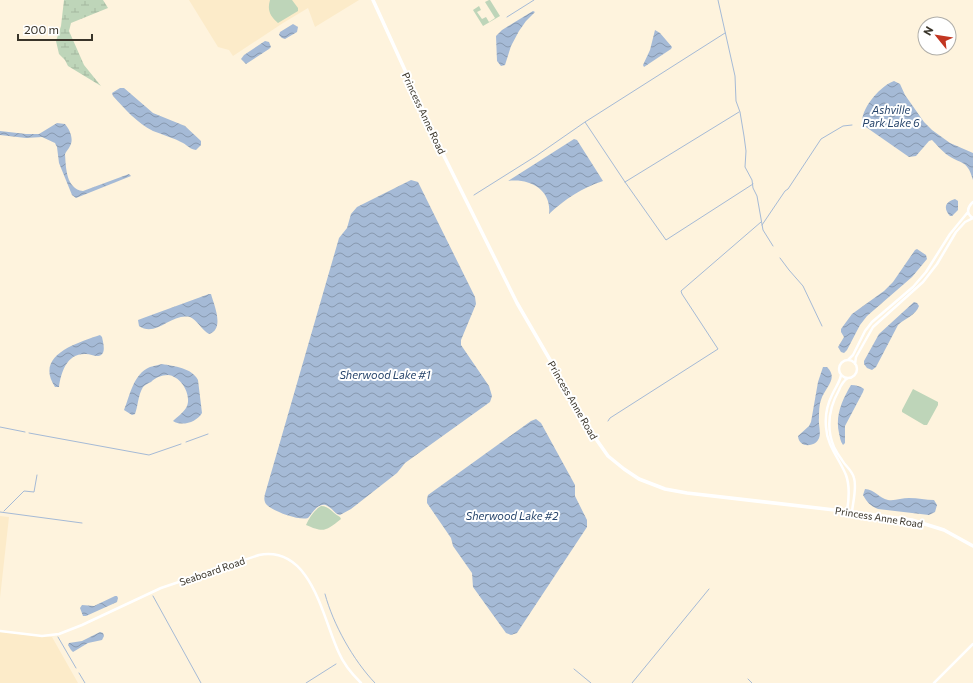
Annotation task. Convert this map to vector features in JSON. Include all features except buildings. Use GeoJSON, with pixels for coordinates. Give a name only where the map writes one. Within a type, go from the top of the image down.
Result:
{"type":"FeatureCollection","features":[{"type":"Feature","properties":{"kind":"main road","name":"Princess Anne Road"},"geometry":{"type":"LineString","coordinates":[[373,0],[443,153],[517,303],[596,439],[608,456],[634,476],[656,486],[672,490],[847,511],[921,522],[947,531],[973,546]]}},
{"type":"Feature","properties":{"kind":"street"},"geometry":{"type":"LineString","coordinates":[[847,511],[849,492],[848,482],[831,448],[826,428],[828,405],[840,380],[841,375],[839,366],[842,362],[848,360],[853,355],[870,325],[913,287],[926,272],[948,237],[968,212],[968,207],[973,202]]}},
{"type":"Feature","properties":{"kind":"street"},"geometry":{"type":"LineString","coordinates":[[852,512],[855,485],[854,478],[851,470],[842,461],[834,447],[830,429],[830,411],[833,402],[842,384],[848,378],[853,377],[856,372],[856,357],[873,327],[923,282],[937,264],[959,229],[967,220],[973,218],[968,212]]}},
{"type":"Feature","properties":{"kind":"street"},"geometry":{"type":"LineString","coordinates":[[848,360],[855,364]]}},
{"type":"Feature","properties":{"kind":"street"},"geometry":{"type":"LineString","coordinates":[[841,375],[848,378]]}},
{"type":"Feature","properties":{"kind":"street","name":"Seaboard Road"},"geometry":{"type":"LineString","coordinates":[[0,631],[42,636],[59,634],[82,625],[161,588],[259,555],[271,554],[279,556],[290,562],[308,578],[341,657],[350,671],[361,683]]}},
{"type":"Feature","properties":{"kind":"street"},"geometry":{"type":"LineString","coordinates":[[934,683],[973,644]]}},
{"type":"Feature","properties":{"kind":"shaded area"},"geometry":{"type":"Polygon","coordinates":[[[189,0],[359,0],[315,27],[308,8],[233,56],[229,50],[218,47],[189,0]]]}},
{"type":"Feature","properties":{"kind":"shaded area"},"geometry":{"type":"Polygon","coordinates":[[[0,516],[9,517],[0,598],[0,516]]]}},
{"type":"Feature","properties":{"kind":"shaded area"},"geometry":{"type":"Polygon","coordinates":[[[0,631],[52,637],[78,683],[0,683],[0,631]]]}},
{"type":"Feature","properties":{"kind":"green space"},"geometry":{"type":"Polygon","coordinates":[[[64,0],[103,0],[108,8],[71,23],[69,31],[84,65],[101,86],[68,66],[59,54],[56,41],[61,26],[64,0]]]}},
{"type":"Feature","properties":{"kind":"green space"},"geometry":{"type":"Polygon","coordinates":[[[270,0],[292,0],[298,8],[298,11],[278,23],[270,13],[270,0]]]}},
{"type":"Feature","properties":{"kind":"green space"},"geometry":{"type":"Polygon","coordinates":[[[489,0],[500,16],[483,26],[473,10],[479,6],[481,10],[477,12],[482,19],[486,17],[489,22],[495,18],[485,2],[489,0]]]}},
{"type":"Feature","properties":{"kind":"green space"},"geometry":{"type":"Polygon","coordinates":[[[913,389],[938,402],[938,405],[927,425],[924,425],[902,412],[913,389]]]}},
{"type":"Feature","properties":{"kind":"green space"},"geometry":{"type":"Polygon","coordinates":[[[321,506],[329,509],[341,519],[325,530],[306,525],[312,514],[321,506]]]}},
{"type":"Feature","properties":{"kind":"water"},"geometry":{"type":"Polygon","coordinates":[[[533,11],[535,12],[526,21],[511,46],[505,65],[501,66],[497,61],[496,36],[502,30],[533,11]]]}},
{"type":"Feature","properties":{"kind":"water"},"geometry":{"type":"Polygon","coordinates":[[[293,24],[298,27],[297,32],[285,39],[279,35],[280,32],[293,24]]]}},
{"type":"Feature","properties":{"kind":"water"},"geometry":{"type":"Polygon","coordinates":[[[655,30],[660,33],[672,47],[644,67],[643,65],[650,50],[655,30]]]}},
{"type":"Feature","properties":{"kind":"water"},"geometry":{"type":"Polygon","coordinates":[[[265,41],[269,42],[271,47],[269,49],[246,64],[241,59],[244,55],[265,41]]]}},
{"type":"Feature","properties":{"kind":"water","name":"Ashville Park Lake 6"},"geometry":{"type":"Polygon","coordinates":[[[894,81],[900,84],[905,95],[924,122],[932,130],[950,143],[973,153],[973,180],[966,165],[946,154],[932,140],[929,141],[916,156],[909,157],[863,125],[862,119],[867,106],[877,93],[889,83],[894,81]]]}},
{"type":"Feature","properties":{"kind":"water"},"geometry":{"type":"Polygon","coordinates":[[[120,88],[124,88],[153,113],[185,126],[201,141],[201,145],[196,150],[192,149],[180,141],[153,131],[142,124],[113,96],[112,93],[120,88]]]}},
{"type":"Feature","properties":{"kind":"water"},"geometry":{"type":"Polygon","coordinates":[[[57,123],[65,124],[71,135],[72,140],[70,147],[65,154],[66,165],[70,182],[77,189],[83,191],[129,174],[131,176],[76,198],[72,195],[59,163],[55,143],[42,137],[26,138],[0,135],[0,131],[39,134],[57,123]]]}},
{"type":"Feature","properties":{"kind":"water"},"geometry":{"type":"Polygon","coordinates":[[[574,139],[577,140],[603,181],[574,194],[549,214],[547,198],[538,187],[524,182],[508,181],[574,139]]]}},
{"type":"Feature","properties":{"kind":"water","name":"Sherwood Lake #1"},"geometry":{"type":"Polygon","coordinates":[[[411,180],[418,182],[475,297],[476,304],[461,340],[461,345],[489,386],[492,396],[490,402],[405,463],[397,473],[351,509],[340,515],[326,505],[323,505],[314,510],[308,518],[304,519],[286,515],[269,507],[265,501],[265,495],[339,238],[347,228],[351,214],[357,207],[411,180]]]}},
{"type":"Feature","properties":{"kind":"water"},"geometry":{"type":"Polygon","coordinates":[[[955,199],[958,201],[958,210],[950,216],[946,210],[946,206],[949,202],[955,199]]]}},
{"type":"Feature","properties":{"kind":"water"},"geometry":{"type":"Polygon","coordinates":[[[917,249],[926,255],[927,259],[912,277],[867,316],[860,325],[847,350],[844,353],[841,352],[838,347],[844,337],[841,329],[852,314],[884,291],[893,282],[917,249]]]}},
{"type":"Feature","properties":{"kind":"water"},"geometry":{"type":"Polygon","coordinates":[[[211,294],[214,304],[217,322],[214,331],[209,334],[190,317],[176,318],[151,329],[145,329],[139,326],[138,320],[211,294]]]}},
{"type":"Feature","properties":{"kind":"water"},"geometry":{"type":"Polygon","coordinates":[[[914,302],[919,306],[913,314],[898,325],[876,367],[872,370],[867,368],[864,361],[879,334],[914,302]]]}},
{"type":"Feature","properties":{"kind":"water"},"geometry":{"type":"Polygon","coordinates":[[[100,335],[102,337],[104,349],[103,354],[98,356],[86,354],[74,357],[66,364],[63,370],[59,387],[55,387],[50,376],[50,366],[54,359],[61,352],[70,347],[100,335]]]}},
{"type":"Feature","properties":{"kind":"water"},"geometry":{"type":"Polygon","coordinates":[[[162,364],[187,370],[198,380],[202,413],[197,419],[189,423],[181,424],[173,421],[186,408],[188,398],[187,393],[181,383],[173,376],[168,375],[158,377],[143,387],[135,414],[132,415],[124,410],[136,380],[144,370],[162,364]]]}},
{"type":"Feature","properties":{"kind":"water"},"geometry":{"type":"Polygon","coordinates":[[[823,367],[827,367],[832,375],[830,383],[820,404],[819,438],[814,444],[804,445],[799,440],[798,436],[809,426],[811,422],[818,382],[823,367]]]}},
{"type":"Feature","properties":{"kind":"water"},"geometry":{"type":"Polygon","coordinates":[[[851,385],[864,389],[845,426],[845,443],[843,445],[840,439],[838,420],[842,402],[851,385]]]}},
{"type":"Feature","properties":{"kind":"water","name":"Sherwood Lake #2"},"geometry":{"type":"Polygon","coordinates":[[[536,419],[541,423],[575,485],[575,496],[587,520],[587,527],[517,633],[511,635],[506,633],[473,587],[472,573],[453,546],[451,538],[427,503],[427,499],[428,495],[531,421],[536,419]]]}},
{"type":"Feature","properties":{"kind":"water"},"geometry":{"type":"Polygon","coordinates":[[[865,489],[871,490],[888,500],[909,498],[934,500],[937,505],[935,512],[929,515],[878,509],[866,500],[863,495],[865,489]]]}},
{"type":"Feature","properties":{"kind":"water"},"geometry":{"type":"Polygon","coordinates":[[[115,596],[118,598],[117,602],[83,616],[80,608],[82,605],[94,606],[115,596]]]}},
{"type":"Feature","properties":{"kind":"water"},"geometry":{"type":"Polygon","coordinates":[[[100,632],[103,633],[104,636],[102,640],[88,643],[73,652],[68,645],[69,643],[82,641],[100,632]]]}},
{"type":"Feature","properties":{"kind":"waterway"},"geometry":{"type":"LineString","coordinates":[[507,17],[534,0]]}},
{"type":"Feature","properties":{"kind":"waterway"},"geometry":{"type":"LineString","coordinates":[[718,0],[735,76],[736,101],[740,112],[746,151],[745,167],[752,180],[753,188],[757,196],[763,230],[773,246]]}},
{"type":"Feature","properties":{"kind":"waterway"},"geometry":{"type":"LineString","coordinates":[[725,33],[585,122],[666,240],[753,184]]}},
{"type":"Feature","properties":{"kind":"waterway"},"geometry":{"type":"LineString","coordinates":[[625,182],[739,112]]}},
{"type":"Feature","properties":{"kind":"waterway"},"geometry":{"type":"LineString","coordinates":[[474,195],[536,156],[585,122]]}},
{"type":"Feature","properties":{"kind":"waterway"},"geometry":{"type":"LineString","coordinates":[[762,225],[821,139],[843,126],[852,125]]}},
{"type":"Feature","properties":{"kind":"waterway"},"geometry":{"type":"LineString","coordinates":[[608,421],[610,418],[718,349],[681,291],[761,222]]}},
{"type":"Feature","properties":{"kind":"waterway"},"geometry":{"type":"LineString","coordinates":[[780,258],[803,286],[822,326]]}},
{"type":"Feature","properties":{"kind":"waterway"},"geometry":{"type":"LineString","coordinates":[[0,427],[25,432]]}},
{"type":"Feature","properties":{"kind":"waterway"},"geometry":{"type":"LineString","coordinates":[[29,433],[149,455],[181,444]]}},
{"type":"Feature","properties":{"kind":"waterway"},"geometry":{"type":"LineString","coordinates":[[186,442],[208,434]]}},
{"type":"Feature","properties":{"kind":"waterway"},"geometry":{"type":"LineString","coordinates":[[4,511],[24,491],[34,492],[37,475]]}},
{"type":"Feature","properties":{"kind":"waterway"},"geometry":{"type":"LineString","coordinates":[[0,512],[82,523]]}},
{"type":"Feature","properties":{"kind":"waterway"},"geometry":{"type":"LineString","coordinates":[[632,683],[709,589]]}},
{"type":"Feature","properties":{"kind":"waterway"},"geometry":{"type":"LineString","coordinates":[[325,594],[333,617],[345,641],[359,664],[375,683]]}},
{"type":"Feature","properties":{"kind":"waterway"},"geometry":{"type":"LineString","coordinates":[[153,596],[201,683]]}},
{"type":"Feature","properties":{"kind":"waterway"},"geometry":{"type":"LineString","coordinates":[[58,637],[76,668]]}},
{"type":"Feature","properties":{"kind":"waterway"},"geometry":{"type":"LineString","coordinates":[[306,683],[336,664]]}},
{"type":"Feature","properties":{"kind":"waterway"},"geometry":{"type":"LineString","coordinates":[[574,669],[591,683]]}},
{"type":"Feature","properties":{"kind":"waterway"},"geometry":{"type":"LineString","coordinates":[[79,673],[85,683]]}},
{"type":"Feature","properties":{"kind":"waterway"},"geometry":{"type":"LineString","coordinates":[[748,679],[752,683]]}}]}
